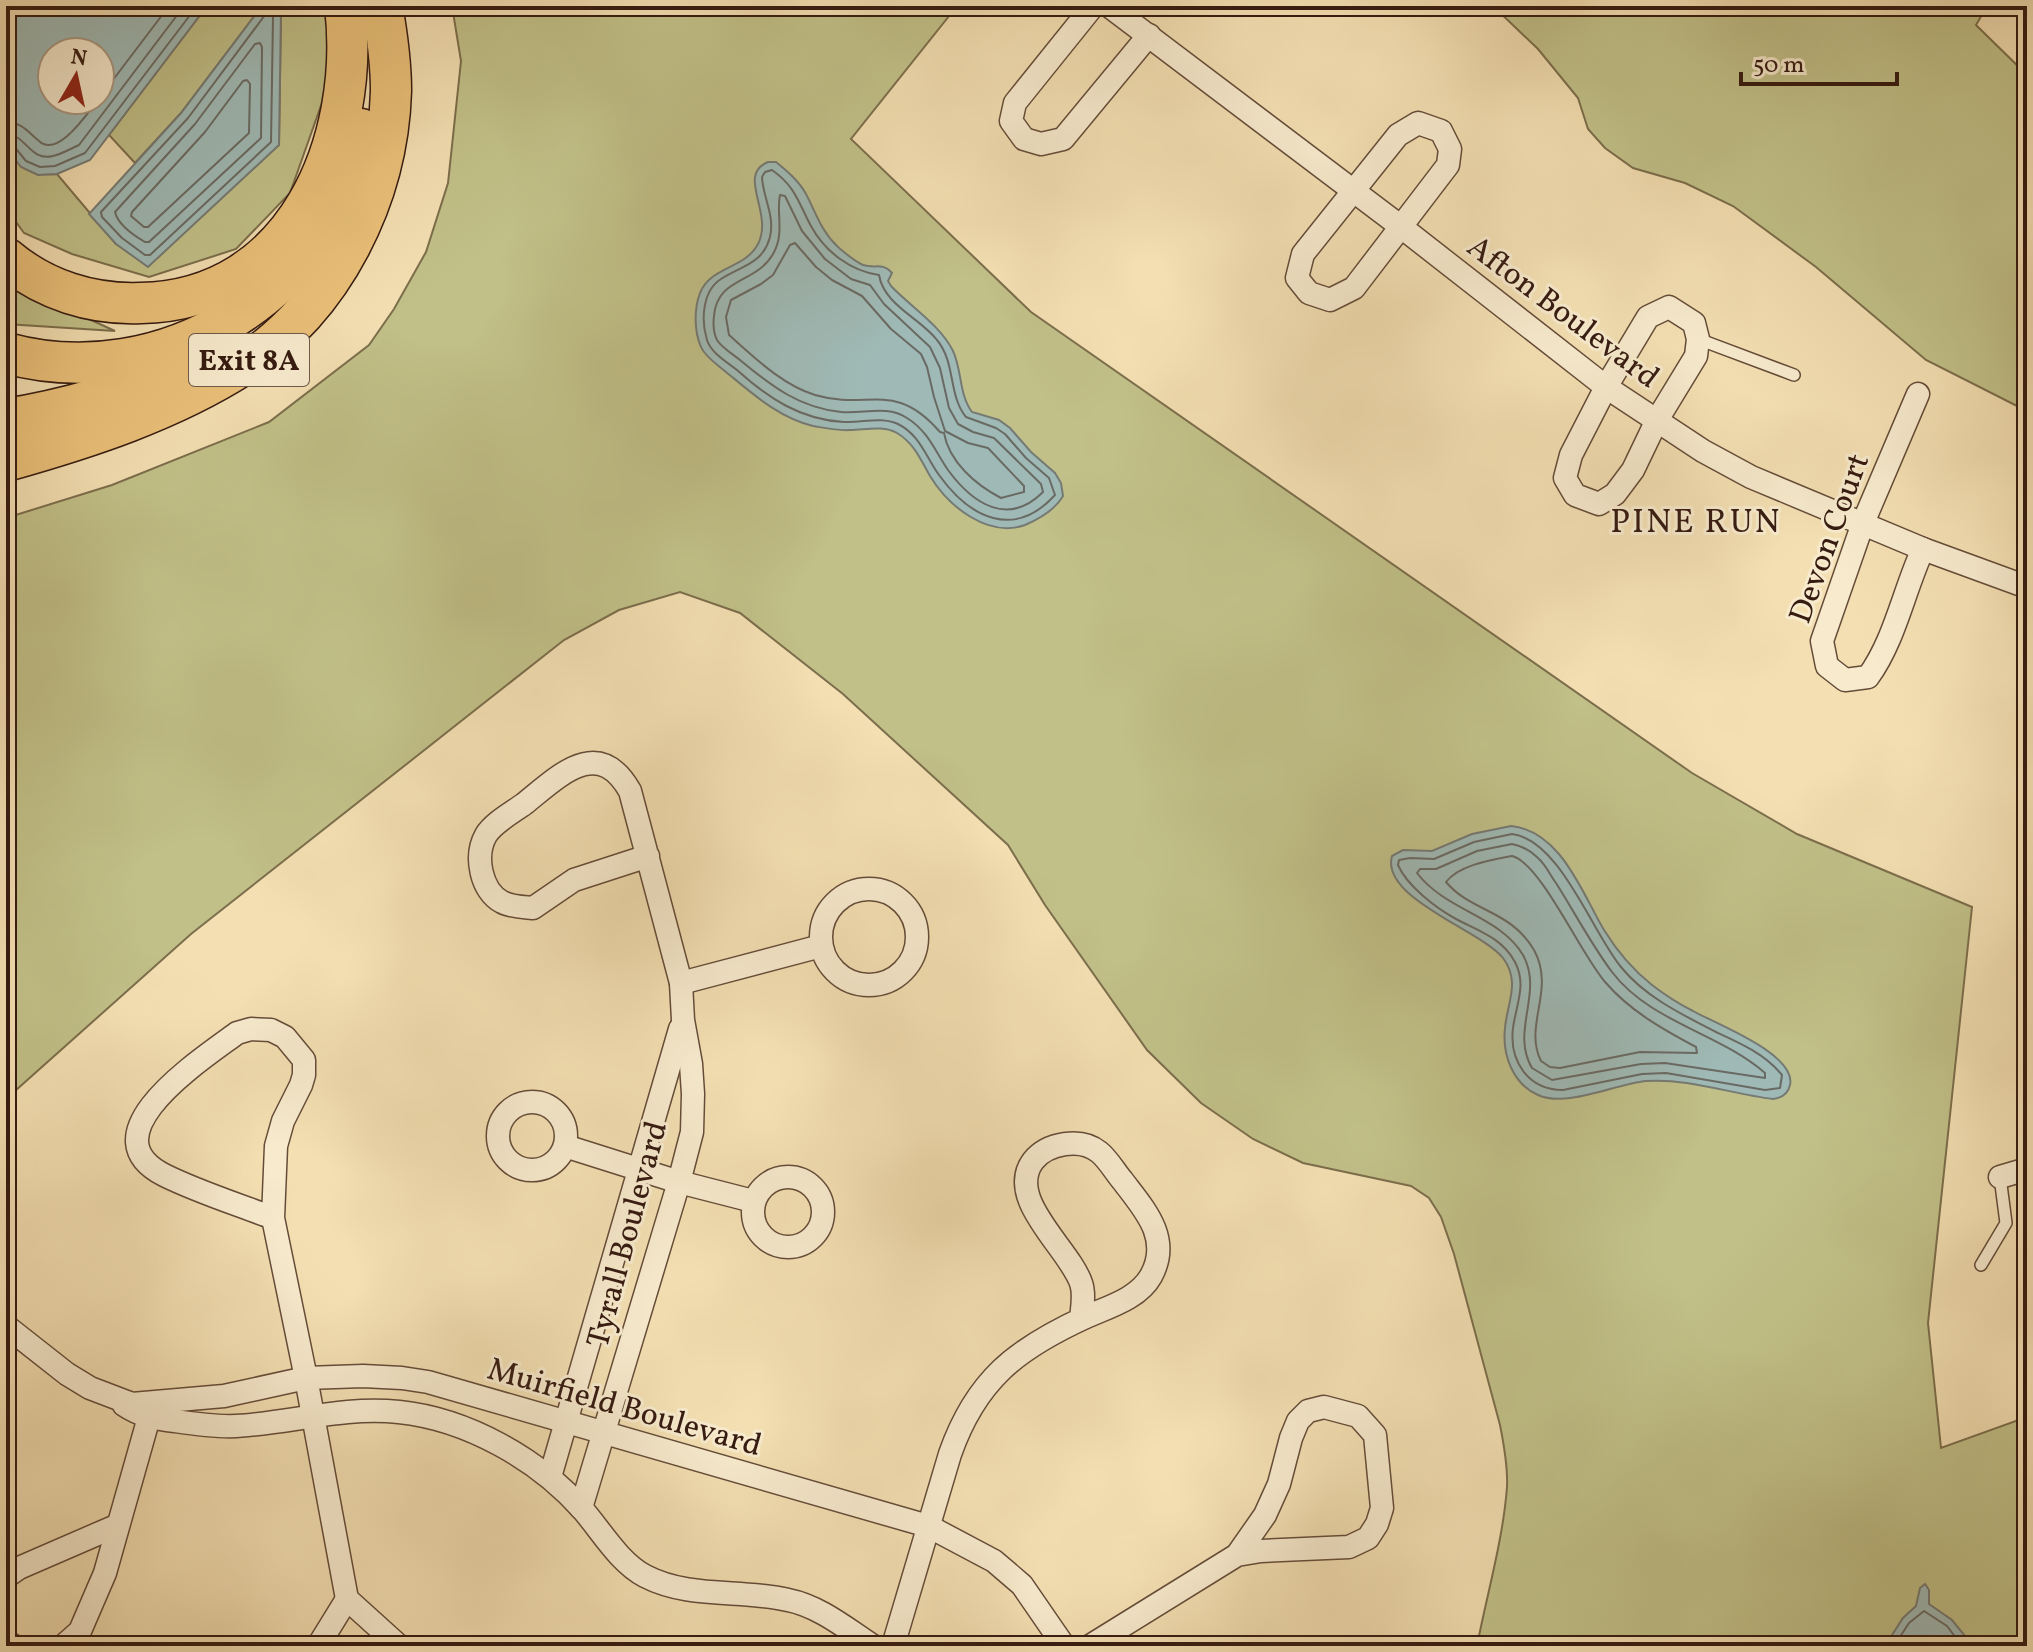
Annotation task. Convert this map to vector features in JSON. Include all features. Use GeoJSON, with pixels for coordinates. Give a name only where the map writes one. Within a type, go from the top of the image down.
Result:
{"type":"FeatureCollection","features":[{"type":"Feature","properties":{"kind":"highway"},"geometry":{"type":"LineString","coordinates":[[6,258],[53,287],[92,300],[126,304],[164,303],[198,296],[232,281],[263,259],[307,204],[337,138],[347,66],[345,6]]}},
{"type":"Feature","properties":{"kind":"highway"},"geometry":{"type":"LineString","coordinates":[[6,353],[65,363],[112,362],[154,354],[191,342],[224,325],[256,304],[284,277],[331,217],[359,142],[365,107],[365,71],[359,6]]}},
{"type":"Feature","properties":{"kind":"highway"},"geometry":{"type":"LineString","coordinates":[[6,419],[42,414],[145,384],[237,344],[271,321],[329,262],[353,226],[370,188],[385,141],[391,92],[389,44],[382,6]]}},
{"type":"Feature","properties":{"kind":"highway","name":"Exit 8A"},"geometry":{"type":"LineString","coordinates":[[6,461],[99,433],[145,414],[244,364],[281,334],[309,306],[337,270],[359,229],[374,188],[385,141]]}},
{"type":"Feature","properties":{"kind":"street"},"geometry":{"type":"LineString","coordinates":[[1093,6],[1015,103],[1011,121],[1024,139],[1041,144],[1063,139],[1149,35]]}},
{"type":"Feature","properties":{"kind":"street","name":"Afton Boulevard"},"geometry":{"type":"LineString","coordinates":[[1109,6],[1400,226],[1606,387],[1703,451],[1751,477],[1923,549],[2027,587]]}},
{"type":"Feature","properties":{"kind":"street"},"geometry":{"type":"LineString","coordinates":[[1418,123],[1441,131],[1450,149],[1448,165],[1354,288],[1330,300],[1309,293],[1297,278],[1303,254],[1354,191],[1398,135],[1418,123]]}},
{"type":"Feature","properties":{"kind":"street"},"geometry":{"type":"LineString","coordinates":[[1669,307],[1694,323],[1698,339],[1696,356],[1657,420],[1633,470],[1615,494],[1599,504],[1575,495],[1565,478],[1571,455],[1606,387],[1648,317],[1669,307]]}},
{"type":"Feature","properties":{"kind":"street","name":"Devon Court"},"geometry":{"type":"LineString","coordinates":[[1918,394],[1863,523],[1822,641],[1827,666],[1845,680],[1868,677],[1882,658],[1908,582],[1923,549]]}},
{"type":"Feature","properties":{"kind":"street","name":"Tyrall Boulevard"},"geometry":{"type":"LineString","coordinates":[[550,1477],[567,1421],[660,1176],[692,1132],[693,1094],[681,983],[648,856],[630,791],[621,775],[607,766],[589,763],[569,767],[486,834],[481,853],[481,868],[490,893],[503,903],[533,908],[574,880],[648,856]]}},
{"type":"Feature","properties":{"kind":"street"},"geometry":{"type":"LineString","coordinates":[[876,889],[894,896],[908,908],[916,925],[917,944],[911,962],[898,976],[881,984],[862,986],[844,979],[830,967],[821,946],[821,931],[827,913],[840,899],[857,891],[876,889]]}},
{"type":"Feature","properties":{"kind":"street"},"geometry":{"type":"LineString","coordinates":[[681,983],[821,946]]}},
{"type":"Feature","properties":{"kind":"street","name":"Tyrall Boulevard"},"geometry":{"type":"LineString","coordinates":[[581,1508],[603,1434],[660,1176],[683,1020]]}},
{"type":"Feature","properties":{"kind":"street"},"geometry":{"type":"LineString","coordinates":[[273,1218],[162,1174],[142,1157],[138,1141],[143,1117],[168,1087],[237,1033],[251,1029],[271,1030],[285,1037],[304,1060],[301,1085],[283,1121],[276,1146],[273,1218],[347,1599],[399,1646]]}},
{"type":"Feature","properties":{"kind":"street"},"geometry":{"type":"LineString","coordinates":[[893,1646],[960,1424],[985,1384],[1031,1347],[1081,1319],[1138,1293],[1150,1279],[1158,1261],[1159,1244],[1151,1218],[1099,1152],[1071,1143],[1044,1151],[1033,1161],[1026,1189],[1029,1202],[1073,1266],[1083,1286],[1081,1319]]}},
{"type":"Feature","properties":{"kind":"street"},"geometry":{"type":"LineString","coordinates":[[565,1146],[753,1201]]}},
{"type":"Feature","properties":{"kind":"street"},"geometry":{"type":"LineString","coordinates":[[2000,1177],[2027,1169]]}},
{"type":"Feature","properties":{"kind":"street","name":"Muirfield Boulevard"},"geometry":{"type":"LineString","coordinates":[[6,1326],[67,1374],[117,1399],[151,1410],[236,1426],[354,1411],[414,1414],[475,1434],[516,1454],[550,1477],[629,1565],[645,1576],[666,1585],[693,1590],[796,1602],[829,1617],[873,1646]]}},
{"type":"Feature","properties":{"kind":"street","name":"Muirfield Boulevard"},"geometry":{"type":"LineString","coordinates":[[151,1410],[306,1378],[402,1378],[428,1382],[928,1526],[994,1561],[1022,1585],[1064,1646]]}},
{"type":"Feature","properties":{"kind":"street"},"geometry":{"type":"LineString","coordinates":[[1090,1646],[1237,1555],[1349,1547],[1368,1538],[1382,1508],[1375,1435],[1358,1416],[1324,1407],[1308,1411],[1298,1421],[1279,1484],[1265,1515],[1237,1555]]}},
{"type":"Feature","properties":{"kind":"street"},"geometry":{"type":"LineString","coordinates":[[63,1646],[80,1631],[105,1573],[151,1410]]}},
{"type":"Feature","properties":{"kind":"street"},"geometry":{"type":"LineString","coordinates":[[6,1577],[19,1568],[116,1526]]}},
{"type":"Feature","properties":{"kind":"street"},"geometry":{"type":"LineString","coordinates":[[318,1646],[347,1599]]}},
{"type":"Feature","properties":{"kind":"street"},"geometry":{"type":"LineString","coordinates":[[6,1641],[14,1646]]}},
{"type":"Feature","properties":{"kind":"lane"},"geometry":{"type":"LineString","coordinates":[[1698,339],[1794,375]]}},
{"type":"Feature","properties":{"kind":"lane"},"geometry":{"type":"LineString","coordinates":[[1981,1265],[2006,1223],[2000,1177]]}},
{"type":"Feature","properties":{"kind":"shaded area"},"geometry":{"type":"Polygon","coordinates":[[[207,6],[262,6],[181,113],[135,163],[109,135],[207,6]]]}},
{"type":"Feature","properties":{"kind":"shaded area"},"geometry":{"type":"Polygon","coordinates":[[[274,6],[326,6],[330,80],[290,193],[236,249],[149,277],[72,254],[24,233],[6,208],[6,148],[27,170],[57,174],[116,244],[279,145],[281,12],[274,6]]]}},
{"type":"Feature","properties":{"kind":"shaded area"},"geometry":{"type":"Polygon","coordinates":[[[452,6],[957,6],[851,139],[1031,312],[1692,773],[1797,834],[1972,907],[1928,1323],[1941,1448],[2016,1421],[2027,1405],[2027,1646],[1477,1646],[1502,1527],[1507,1487],[1506,1463],[1500,1425],[1454,1254],[1441,1217],[1429,1198],[1411,1186],[1303,1163],[1253,1139],[1201,1103],[1147,1050],[1045,905],[1008,845],[843,694],[740,613],[680,592],[619,610],[564,640],[191,934],[6,1099],[6,518],[112,485],[269,422],[369,345],[394,309],[426,252],[448,183],[461,61],[452,6]]]}},
{"type":"Feature","properties":{"kind":"shaded area"},"geometry":{"type":"Polygon","coordinates":[[[1493,6],[1987,6],[1976,25],[2027,75],[2027,411],[1926,360],[1816,267],[1733,206],[1685,183],[1633,168],[1605,148],[1588,129],[1578,98],[1538,49],[1493,6]]]}},
{"type":"Feature","properties":{"kind":"shaded area"},"geometry":{"type":"Polygon","coordinates":[[[6,273],[21,288],[115,331],[6,324],[6,273]]]}},
{"type":"Feature","properties":{"kind":"water"},"geometry":{"type":"Polygon","coordinates":[[[6,6],[207,6],[90,160],[57,174],[38,175],[21,167],[6,148],[6,6]]]}},
{"type":"Feature","properties":{"kind":"water"},"geometry":{"type":"Polygon","coordinates":[[[262,6],[274,6],[281,11],[279,145],[148,267],[116,244],[89,214],[181,113],[262,6]]]}},
{"type":"Feature","properties":{"kind":"water"},"geometry":{"type":"Polygon","coordinates":[[[768,162],[776,162],[800,185],[823,228],[838,247],[863,265],[882,267],[892,273],[888,281],[891,286],[933,325],[953,351],[965,398],[972,412],[999,420],[1010,428],[1055,473],[1063,496],[1051,510],[1030,523],[1011,528],[984,523],[948,499],[913,447],[897,433],[880,429],[836,430],[801,422],[767,404],[705,354],[696,327],[700,293],[712,277],[745,258],[758,244],[762,220],[755,176],[759,168],[768,162]]]}},
{"type":"Feature","properties":{"kind":"water"},"geometry":{"type":"Polygon","coordinates":[[[1511,826],[1528,830],[1557,851],[1609,938],[1645,979],[1683,1005],[1752,1041],[1781,1062],[1789,1073],[1790,1085],[1786,1093],[1773,1099],[1694,1084],[1646,1081],[1563,1099],[1538,1095],[1522,1084],[1511,1068],[1505,1048],[1512,984],[1503,958],[1416,900],[1401,886],[1392,871],[1392,856],[1403,850],[1432,851],[1472,834],[1511,826]]]}},
{"type":"Feature","properties":{"kind":"water"},"geometry":{"type":"Polygon","coordinates":[[[1925,1584],[1929,1590],[1929,1604],[1952,1620],[1969,1641],[1980,1646],[1885,1646],[1903,1618],[1916,1606],[1920,1588],[1925,1584]]]}},
{"type":"Feature","properties":{"kind":"district","name":"PINE RUN"},"geometry":{"type":"Point","coordinates":[1696,520]}}]}
